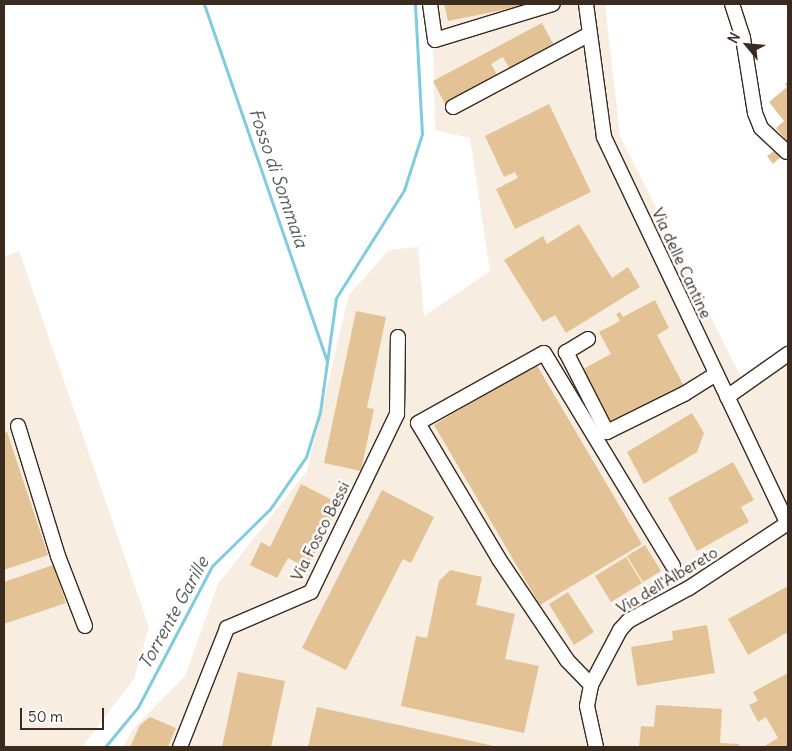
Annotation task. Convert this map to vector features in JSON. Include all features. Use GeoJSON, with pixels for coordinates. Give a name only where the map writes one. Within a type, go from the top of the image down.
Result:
{"type":"FeatureCollection","features":[{"type":"Feature","properties":{"kind":"street"},"geometry":{"type":"LineString","coordinates":[[430,4],[435,40],[552,4]]}},
{"type":"Feature","properties":{"kind":"street","name":"Via delle Cantine"},"geometry":{"type":"LineString","coordinates":[[586,4],[604,137],[788,523]]}},
{"type":"Feature","properties":{"kind":"street"},"geometry":{"type":"LineString","coordinates":[[732,4],[743,38],[755,113],[760,128],[787,152]]}},
{"type":"Feature","properties":{"kind":"street"},"geometry":{"type":"LineString","coordinates":[[453,107],[590,34]]}},
{"type":"Feature","properties":{"kind":"street","name":"Via Fosco Bessi"},"geometry":{"type":"LineString","coordinates":[[180,747],[227,628],[311,592],[397,414],[398,336]]}},
{"type":"Feature","properties":{"kind":"street"},"geometry":{"type":"LineString","coordinates":[[588,339],[566,352],[607,432],[684,394],[716,374]]}},
{"type":"Feature","properties":{"kind":"street"},"geometry":{"type":"LineString","coordinates":[[591,685],[567,660],[499,559],[418,422],[544,353],[673,566]]}},
{"type":"Feature","properties":{"kind":"street"},"geometry":{"type":"LineString","coordinates":[[727,397],[788,354]]}},
{"type":"Feature","properties":{"kind":"street"},"geometry":{"type":"LineString","coordinates":[[18,426],[58,556],[85,626]]}},
{"type":"Feature","properties":{"kind":"street","name":"Via dell'Albereto"},"geometry":{"type":"LineString","coordinates":[[596,747],[587,706],[591,685],[613,640],[628,621],[689,588],[788,523]]}},
{"type":"Feature","properties":{"kind":"shaded area"},"geometry":{"type":"Polygon","coordinates":[[[432,4],[605,4],[620,136],[743,381],[788,355],[788,747],[123,747],[133,729],[185,676],[218,584],[307,471],[349,295],[389,250],[418,247],[424,316],[490,271],[470,138],[435,130],[432,4]]]}},
{"type":"Feature","properties":{"kind":"shaded area"},"geometry":{"type":"Polygon","coordinates":[[[19,251],[149,627],[134,679],[82,747],[4,747],[4,257],[19,251]]]}},
{"type":"Feature","properties":{"kind":"building"},"geometry":{"type":"Polygon","coordinates":[[[444,4],[522,4],[523,6],[448,21],[444,4]]]}},
{"type":"Feature","properties":{"kind":"building"},"geometry":{"type":"Polygon","coordinates":[[[542,23],[556,49],[512,73],[503,57],[491,64],[499,78],[446,106],[433,81],[542,23]]]}},
{"type":"Feature","properties":{"kind":"building"},"geometry":{"type":"Polygon","coordinates":[[[788,81],[788,143],[776,128],[784,121],[769,102],[787,87],[785,84],[788,81]]]}},
{"type":"Feature","properties":{"kind":"building"},"geometry":{"type":"Polygon","coordinates":[[[549,104],[591,192],[515,229],[496,189],[518,178],[515,172],[504,177],[485,136],[549,104]]]}},
{"type":"Feature","properties":{"kind":"building"},"geometry":{"type":"Polygon","coordinates":[[[777,149],[782,156],[773,164],[767,156],[777,149]]]}},
{"type":"Feature","properties":{"kind":"building"},"geometry":{"type":"Polygon","coordinates":[[[579,224],[612,278],[628,267],[640,287],[566,333],[555,315],[543,322],[504,260],[543,236],[547,244],[579,224]]]}},
{"type":"Feature","properties":{"kind":"building"},"geometry":{"type":"Polygon","coordinates":[[[655,300],[669,328],[657,335],[685,388],[613,426],[583,369],[611,354],[599,332],[620,321],[616,314],[620,312],[623,317],[655,300]]]}},
{"type":"Feature","properties":{"kind":"building"},"geometry":{"type":"Polygon","coordinates":[[[356,311],[386,317],[367,408],[374,409],[361,471],[324,463],[356,311]]]}},
{"type":"Feature","properties":{"kind":"building"},"geometry":{"type":"Polygon","coordinates":[[[536,364],[642,544],[540,605],[434,425],[536,364]]]}},
{"type":"Feature","properties":{"kind":"building"},"geometry":{"type":"Polygon","coordinates":[[[692,413],[704,433],[697,452],[644,484],[627,452],[692,413]]]}},
{"type":"Feature","properties":{"kind":"building"},"geometry":{"type":"Polygon","coordinates":[[[7,432],[48,555],[4,570],[4,433],[7,432]]]}},
{"type":"Feature","properties":{"kind":"building"},"geometry":{"type":"Polygon","coordinates":[[[733,462],[754,500],[741,507],[749,522],[697,551],[668,498],[733,462]]]}},
{"type":"Feature","properties":{"kind":"building"},"geometry":{"type":"Polygon","coordinates":[[[301,484],[340,504],[307,568],[288,558],[277,578],[250,565],[261,542],[270,547],[301,484]]]}},
{"type":"Feature","properties":{"kind":"building"},"geometry":{"type":"Polygon","coordinates":[[[382,490],[434,517],[411,563],[403,559],[346,670],[302,648],[382,490]]]}},
{"type":"Feature","properties":{"kind":"building"},"geometry":{"type":"Polygon","coordinates":[[[645,545],[661,571],[643,582],[627,556],[645,545]]]}},
{"type":"Feature","properties":{"kind":"building"},"geometry":{"type":"Polygon","coordinates":[[[626,557],[642,583],[611,602],[595,576],[626,557]]]}},
{"type":"Feature","properties":{"kind":"building"},"geometry":{"type":"Polygon","coordinates":[[[53,565],[66,603],[4,624],[4,582],[53,565]]]}},
{"type":"Feature","properties":{"kind":"building"},"geometry":{"type":"Polygon","coordinates":[[[450,570],[482,577],[476,605],[515,614],[505,659],[539,666],[524,733],[401,706],[416,636],[427,638],[439,581],[450,570]]]}},
{"type":"Feature","properties":{"kind":"building"},"geometry":{"type":"Polygon","coordinates":[[[788,586],[788,632],[748,655],[728,619],[788,586]]]}},
{"type":"Feature","properties":{"kind":"building"},"geometry":{"type":"Polygon","coordinates":[[[568,592],[594,632],[574,645],[549,604],[568,592]]]}},
{"type":"Feature","properties":{"kind":"building"},"geometry":{"type":"Polygon","coordinates":[[[707,625],[715,673],[637,686],[631,647],[673,640],[672,631],[707,625]]]}},
{"type":"Feature","properties":{"kind":"building"},"geometry":{"type":"Polygon","coordinates":[[[238,672],[285,681],[271,747],[222,747],[238,672]]]}},
{"type":"Feature","properties":{"kind":"building"},"geometry":{"type":"Polygon","coordinates":[[[788,673],[788,747],[763,747],[778,738],[766,717],[758,722],[749,705],[758,701],[753,692],[788,673]]]}},
{"type":"Feature","properties":{"kind":"building"},"geometry":{"type":"Polygon","coordinates":[[[656,705],[722,709],[720,743],[739,744],[739,747],[639,747],[641,726],[654,727],[656,705]]]}},
{"type":"Feature","properties":{"kind":"building"},"geometry":{"type":"Polygon","coordinates":[[[317,707],[494,746],[494,747],[308,747],[317,707]]]}},
{"type":"Feature","properties":{"kind":"building"},"geometry":{"type":"Polygon","coordinates":[[[150,717],[176,728],[168,747],[130,747],[140,725],[150,717]]]}},
{"type":"Feature","properties":{"kind":"waterway","name":"Fosso di Sommaia"},"geometry":{"type":"LineString","coordinates":[[204,4],[327,361]]}},
{"type":"Feature","properties":{"kind":"waterway","name":"Torrente Garille"},"geometry":{"type":"LineString","coordinates":[[105,747],[138,707],[212,566],[270,509],[306,457],[320,412],[336,298],[404,190],[422,134],[415,4]]}}]}
